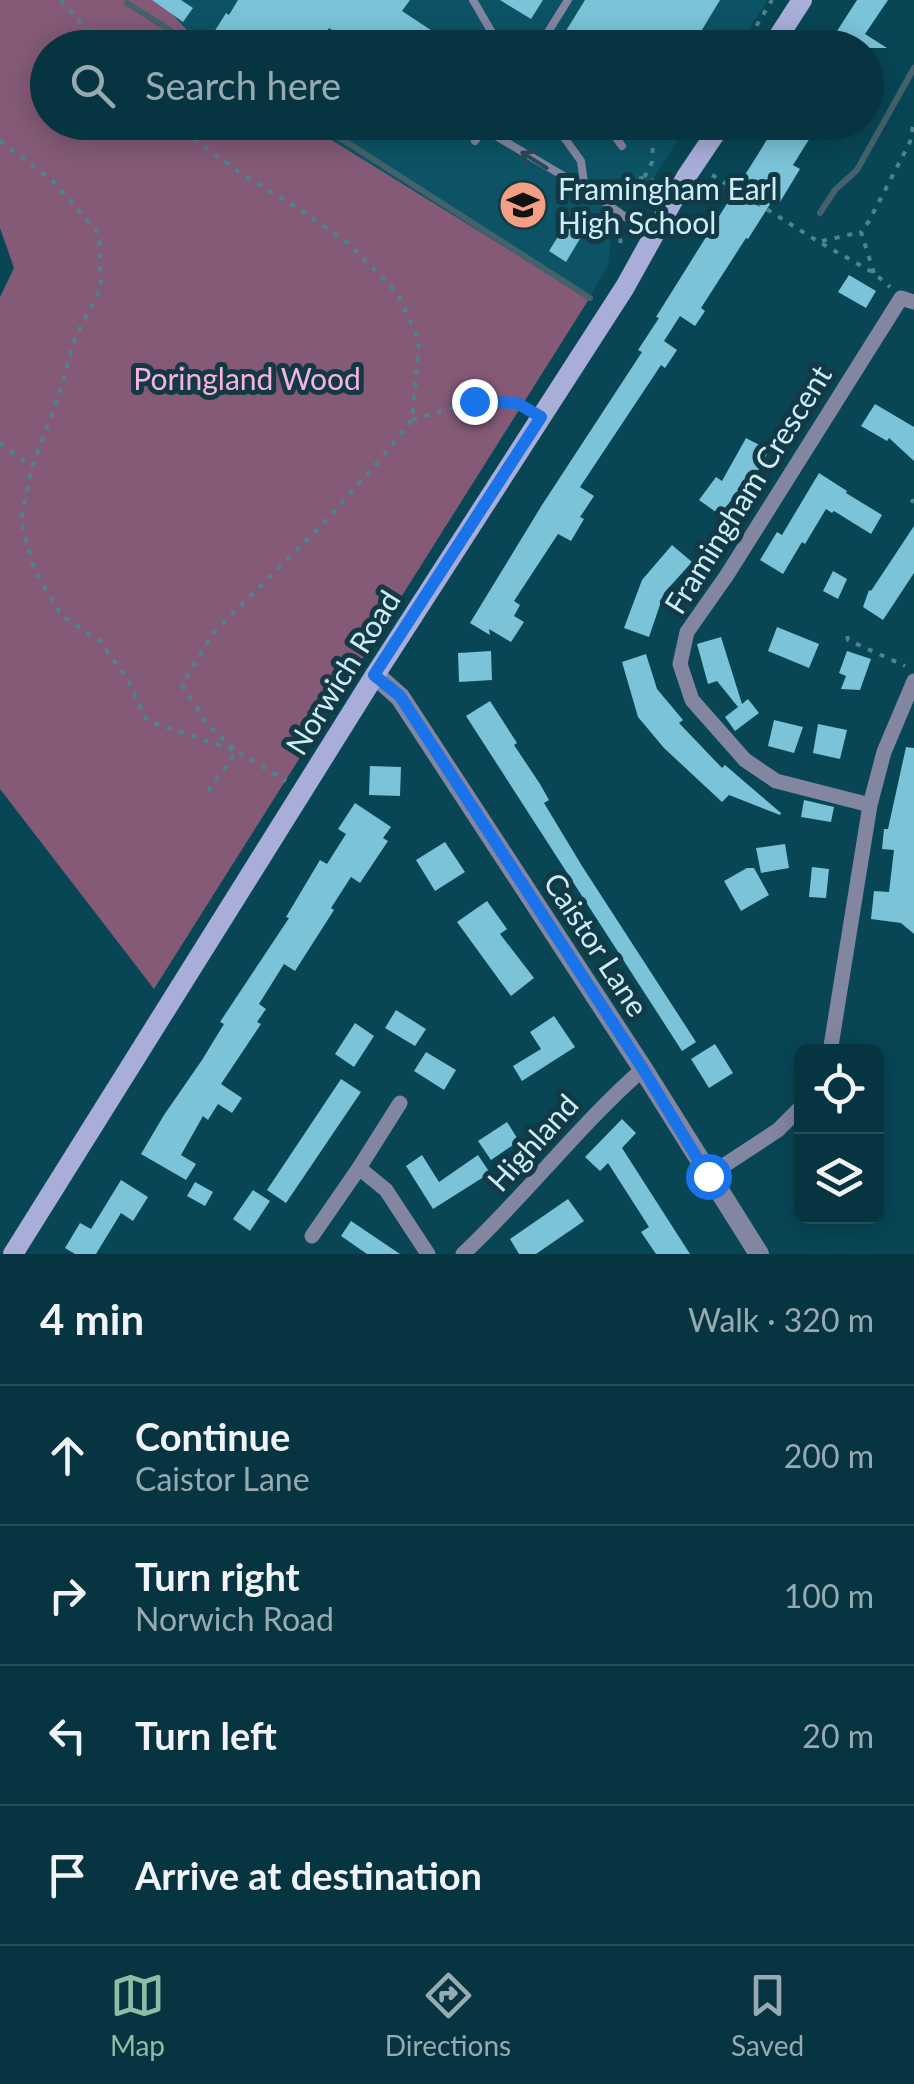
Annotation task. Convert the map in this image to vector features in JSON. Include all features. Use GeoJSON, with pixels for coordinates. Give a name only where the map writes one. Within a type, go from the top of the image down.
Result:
{"type":"FeatureCollection","features":[{"type":"Feature","properties":{"kind":"main road"},"geometry":{"type":"LineString","coordinates":[[783,30],[802,0]]}},
{"type":"Feature","properties":{"kind":"main road","name":"Norwich Road"},"geometry":{"type":"LineString","coordinates":[[13,1254],[374,675],[625,287],[686,177],[711,140]]}},
{"type":"Feature","properties":{"kind":"street","name":"Framingham Crescent"},"geometry":{"type":"LineString","coordinates":[[870,805],[776,781],[745,760],[692,700],[680,664],[687,632],[908,300]]}},
{"type":"Feature","properties":{"kind":"street","name":"Caistor Lane"},"geometry":{"type":"LineString","coordinates":[[374,675],[400,696],[759,1254]]}},
{"type":"Feature","properties":{"kind":"street"},"geometry":{"type":"LineString","coordinates":[[831,1044],[870,805],[884,752],[914,681]]}},
{"type":"Feature","properties":{"kind":"street","name":"Highland"},"geometry":{"type":"LineString","coordinates":[[463,1254],[607,1100],[643,1069]]}},
{"type":"Feature","properties":{"kind":"street"},"geometry":{"type":"LineString","coordinates":[[312,1236],[400,1103]]}},
{"type":"Feature","properties":{"kind":"street"},"geometry":{"type":"LineString","coordinates":[[708,1176],[778,1130],[794,1114]]}},
{"type":"Feature","properties":{"kind":"street"},"geometry":{"type":"LineString","coordinates":[[359,1168],[386,1190],[428,1254]]}},
{"type":"Feature","properties":{"kind":"lane"},"geometry":{"type":"LineString","coordinates":[[473,0],[490,30]]}},
{"type":"Feature","properties":{"kind":"lane"},"geometry":{"type":"LineString","coordinates":[[549,30],[568,0]]}},
{"type":"Feature","properties":{"kind":"lane"},"geometry":{"type":"LineString","coordinates":[[508,140],[652,236]]}},
{"type":"Feature","properties":{"kind":"lane"},"geometry":{"type":"LineString","coordinates":[[567,140],[581,161],[585,190]]}},
{"type":"Feature","properties":{"kind":"lane"},"geometry":{"type":"LineString","coordinates":[[618,140],[622,146]]}},
{"type":"Feature","properties":{"kind":"path"},"geometry":{"type":"LineString","coordinates":[[61,0],[87,30]]}},
{"type":"Feature","properties":{"kind":"path"},"geometry":{"type":"LineString","coordinates":[[754,30],[772,0]]}},
{"type":"Feature","properties":{"kind":"path"},"geometry":{"type":"LineString","coordinates":[[819,242],[861,232],[910,142],[914,121]]}},
{"type":"Feature","properties":{"kind":"path"},"geometry":{"type":"LineString","coordinates":[[195,140],[348,243],[398,294],[419,340],[412,420]]}},
{"type":"Feature","properties":{"kind":"path"},"geometry":{"type":"LineString","coordinates":[[644,178],[652,162],[653,140]]}},
{"type":"Feature","properties":{"kind":"path"},"geometry":{"type":"LineString","coordinates":[[0,142],[53,181],[98,234],[101,288],[75,338],[32,467],[21,520],[34,570],[62,616],[100,641],[128,680],[147,721],[238,750]]}},
{"type":"Feature","properties":{"kind":"path"},"geometry":{"type":"LineString","coordinates":[[695,165],[874,274],[908,300]]}},
{"type":"Feature","properties":{"kind":"path"},"geometry":{"type":"LineString","coordinates":[[600,182],[644,178],[664,183]]}},
{"type":"Feature","properties":{"kind":"path"},"geometry":{"type":"LineString","coordinates":[[861,232],[874,274]]}},
{"type":"Feature","properties":{"kind":"path"},"geometry":{"type":"LineString","coordinates":[[303,792],[238,750],[208,725],[182,685],[214,632],[318,530],[412,420],[474,401],[517,403],[541,417]]}},
{"type":"Feature","properties":{"kind":"path"},"geometry":{"type":"LineString","coordinates":[[0,443],[32,467]]}},
{"type":"Feature","properties":{"kind":"path"},"geometry":{"type":"LineString","coordinates":[[848,636],[848,640],[914,670]]}},
{"type":"Feature","properties":{"kind":"path"},"geometry":{"type":"LineString","coordinates":[[208,791],[238,750]]}},
{"type":"Feature","properties":{"kind":"shaded area"},"geometry":{"type":"Polygon","coordinates":[[[159,0],[768,0],[749,30],[187,30],[159,0]]]}},
{"type":"Feature","properties":{"kind":"shaded area","name":"Framingham Earl High School"},"geometry":{"type":"Polygon","coordinates":[[[332,140],[678,140],[649,185],[619,190],[595,220],[611,241],[608,265],[589,299],[332,140]]]}},
{"type":"Feature","properties":{"kind":"green space","name":"Poringland Wood"},"geometry":{"type":"Polygon","coordinates":[[[0,0],[159,0],[187,30],[30,30],[30,140],[332,140],[589,299],[154,989],[0,789],[0,297],[14,268],[0,228],[0,0]]]}},
{"type":"Feature","properties":{"kind":"building"},"geometry":{"type":"Polygon","coordinates":[[[152,0],[181,0],[193,8],[183,22],[152,0]]]}},
{"type":"Feature","properties":{"kind":"building"},"geometry":{"type":"Polygon","coordinates":[[[238,0],[410,0],[402,11],[431,30],[215,30],[226,13],[229,15],[238,0]]]}},
{"type":"Feature","properties":{"kind":"building"},"geometry":{"type":"Polygon","coordinates":[[[500,0],[543,0],[531,19],[500,0]]]}},
{"type":"Feature","properties":{"kind":"building"},"geometry":{"type":"Polygon","coordinates":[[[585,0],[720,0],[702,30],[566,30],[585,0]]]}},
{"type":"Feature","properties":{"kind":"building"},"geometry":{"type":"Polygon","coordinates":[[[857,0],[888,0],[868,30],[838,30],[857,0]]]}},
{"type":"Feature","properties":{"kind":"building"},"geometry":{"type":"Polygon","coordinates":[[[767,140],[809,140],[793,165],[800,169],[780,202],[774,198],[746,238],[701,308],[705,311],[695,326],[680,316],[664,341],[677,350],[665,368],[661,365],[580,487],[594,496],[580,517],[584,519],[571,541],[558,534],[514,601],[520,605],[514,616],[524,622],[511,642],[489,629],[490,635],[470,623],[642,352],[638,350],[659,318],[656,317],[767,140]]]}},
{"type":"Feature","properties":{"kind":"building"},"geometry":{"type":"Polygon","coordinates":[[[567,222],[584,232],[566,262],[549,251],[567,222]]]}},
{"type":"Feature","properties":{"kind":"building"},"geometry":{"type":"Polygon","coordinates":[[[849,275],[876,291],[866,308],[838,292],[849,275]]]}},
{"type":"Feature","properties":{"kind":"building"},"geometry":{"type":"Polygon","coordinates":[[[875,404],[914,427],[914,461],[889,438],[887,441],[861,426],[875,404]]]}},
{"type":"Feature","properties":{"kind":"building"},"geometry":{"type":"Polygon","coordinates":[[[746,438],[769,450],[755,476],[751,474],[720,515],[699,500],[716,477],[722,481],[746,438]]]}},
{"type":"Feature","properties":{"kind":"building"},"geometry":{"type":"Polygon","coordinates":[[[819,473],[882,515],[871,534],[826,509],[783,574],[760,560],[777,532],[782,535],[819,473]]]}},
{"type":"Feature","properties":{"kind":"building"},"geometry":{"type":"Polygon","coordinates":[[[914,526],[914,573],[883,620],[863,607],[869,590],[914,526]]]}},
{"type":"Feature","properties":{"kind":"building"},"geometry":{"type":"Polygon","coordinates":[[[672,545],[692,562],[664,593],[649,637],[624,628],[642,580],[672,545]]]}},
{"type":"Feature","properties":{"kind":"building"},"geometry":{"type":"Polygon","coordinates":[[[833,571],[847,579],[838,599],[823,591],[833,571]]]}},
{"type":"Feature","properties":{"kind":"building"},"geometry":{"type":"Polygon","coordinates":[[[777,627],[819,644],[809,668],[768,651],[777,627]]]}},
{"type":"Feature","properties":{"kind":"building"},"geometry":{"type":"Polygon","coordinates":[[[721,637],[742,704],[748,699],[759,713],[735,731],[725,717],[738,707],[717,681],[708,684],[697,644],[721,637]]]}},
{"type":"Feature","properties":{"kind":"building"},"geometry":{"type":"Polygon","coordinates":[[[491,651],[492,680],[459,682],[458,653],[491,651]]]}},
{"type":"Feature","properties":{"kind":"building"},"geometry":{"type":"Polygon","coordinates":[[[847,651],[871,659],[860,690],[841,689],[846,676],[839,673],[847,651]]]}},
{"type":"Feature","properties":{"kind":"building"},"geometry":{"type":"Polygon","coordinates":[[[646,654],[657,689],[683,720],[679,723],[722,768],[725,765],[780,815],[729,795],[722,802],[664,748],[638,717],[622,662],[646,654]]]}},
{"type":"Feature","properties":{"kind":"building"},"geometry":{"type":"Polygon","coordinates":[[[490,701],[549,800],[544,803],[582,866],[696,1042],[682,1051],[466,716],[490,701]]]}},
{"type":"Feature","properties":{"kind":"building"},"geometry":{"type":"Polygon","coordinates":[[[774,720],[803,727],[794,753],[768,746],[774,720]]]}},
{"type":"Feature","properties":{"kind":"building"},"geometry":{"type":"Polygon","coordinates":[[[818,724],[847,730],[840,759],[813,753],[818,724]]]}},
{"type":"Feature","properties":{"kind":"building"},"geometry":{"type":"Polygon","coordinates":[[[906,747],[914,748],[914,934],[901,923],[871,919],[874,891],[889,892],[894,850],[882,849],[884,829],[888,829],[906,747]]]}},
{"type":"Feature","properties":{"kind":"building"},"geometry":{"type":"Polygon","coordinates":[[[370,766],[401,767],[400,796],[369,795],[370,766]]]}},
{"type":"Feature","properties":{"kind":"building"},"geometry":{"type":"Polygon","coordinates":[[[804,800],[834,807],[831,822],[801,817],[804,800]]]}},
{"type":"Feature","properties":{"kind":"building"},"geometry":{"type":"Polygon","coordinates":[[[355,803],[391,827],[383,838],[388,841],[360,883],[351,877],[295,971],[284,964],[259,1004],[266,1009],[257,1022],[261,1024],[221,1084],[242,1098],[232,1113],[218,1104],[208,1120],[203,1116],[181,1155],[196,1164],[186,1180],[141,1154],[224,1024],[220,1022],[289,918],[286,917],[320,860],[327,864],[346,834],[338,829],[355,803]]]}},
{"type":"Feature","properties":{"kind":"building"},"geometry":{"type":"Polygon","coordinates":[[[445,842],[465,872],[435,891],[416,860],[445,842]]]}},
{"type":"Feature","properties":{"kind":"building"},"geometry":{"type":"Polygon","coordinates":[[[785,844],[789,868],[761,873],[756,848],[785,844]]]}},
{"type":"Feature","properties":{"kind":"building"},"geometry":{"type":"Polygon","coordinates":[[[812,867],[829,869],[826,898],[809,897],[812,867]]]}},
{"type":"Feature","properties":{"kind":"building"},"geometry":{"type":"Polygon","coordinates":[[[754,868],[769,895],[741,911],[724,881],[754,868]]]}},
{"type":"Feature","properties":{"kind":"building"},"geometry":{"type":"Polygon","coordinates":[[[487,901],[507,929],[500,934],[534,978],[511,996],[457,922],[487,901]]]}},
{"type":"Feature","properties":{"kind":"building"},"geometry":{"type":"Polygon","coordinates":[[[396,1010],[426,1029],[415,1046],[385,1028],[396,1010]]]}},
{"type":"Feature","properties":{"kind":"building"},"geometry":{"type":"Polygon","coordinates":[[[554,1016],[575,1047],[522,1081],[513,1066],[541,1049],[530,1032],[554,1016]]]}},
{"type":"Feature","properties":{"kind":"building"},"geometry":{"type":"Polygon","coordinates":[[[355,1023],[374,1036],[354,1067],[335,1054],[355,1023]]]}},
{"type":"Feature","properties":{"kind":"building"},"geometry":{"type":"Polygon","coordinates":[[[715,1044],[733,1073],[709,1088],[691,1059],[715,1044]]]}},
{"type":"Feature","properties":{"kind":"building"},"geometry":{"type":"Polygon","coordinates":[[[426,1052],[456,1070],[444,1090],[414,1071],[426,1052]]]}},
{"type":"Feature","properties":{"kind":"building"},"geometry":{"type":"Polygon","coordinates":[[[341,1079],[361,1092],[286,1203],[267,1190],[341,1079]]]}},
{"type":"Feature","properties":{"kind":"building"},"geometry":{"type":"Polygon","coordinates":[[[622,1119],[636,1133],[622,1148],[690,1254],[656,1254],[641,1232],[649,1227],[608,1163],[600,1171],[585,1157],[622,1119]]]}},
{"type":"Feature","properties":{"kind":"building"},"geometry":{"type":"Polygon","coordinates":[[[507,1122],[519,1141],[491,1160],[478,1141],[507,1122]]]}},
{"type":"Feature","properties":{"kind":"building"},"geometry":{"type":"Polygon","coordinates":[[[422,1155],[439,1182],[478,1155],[490,1173],[433,1209],[406,1166],[422,1155]]]}},
{"type":"Feature","properties":{"kind":"building"},"geometry":{"type":"Polygon","coordinates":[[[121,1180],[148,1197],[133,1221],[121,1213],[96,1254],[75,1254],[65,1248],[80,1223],[91,1229],[121,1180]]]}},
{"type":"Feature","properties":{"kind":"building"},"geometry":{"type":"Polygon","coordinates":[[[195,1182],[213,1192],[205,1206],[187,1196],[195,1182]]]}},
{"type":"Feature","properties":{"kind":"building"},"geometry":{"type":"Polygon","coordinates":[[[253,1190],[270,1201],[250,1231],[233,1219],[253,1190]]]}},
{"type":"Feature","properties":{"kind":"building"},"geometry":{"type":"Polygon","coordinates":[[[568,1199],[584,1221],[536,1254],[519,1254],[510,1239],[568,1199]]]}},
{"type":"Feature","properties":{"kind":"building"},"geometry":{"type":"Polygon","coordinates":[[[351,1221],[400,1254],[367,1254],[341,1236],[351,1221]]]}},
{"type":"Feature","properties":{"kind":"waterway"},"geometry":{"type":"LineString","coordinates":[[127,3],[170,30]]}},
{"type":"Feature","properties":{"kind":"waterway"},"geometry":{"type":"LineString","coordinates":[[884,122],[914,68]]}},
{"type":"Feature","properties":{"kind":"waterway"},"geometry":{"type":"LineString","coordinates":[[343,140],[590,298]]}},
{"type":"Feature","properties":{"kind":"waterway"},"geometry":{"type":"LineString","coordinates":[[820,213],[835,190],[857,170],[874,140]]}},
{"type":"Feature","properties":{"kind":"place","name":"Framingham Earl High School"},"geometry":{"type":"Point","coordinates":[523,205]}},
{"type":"Feature","properties":{"kind":"route"},"geometry":{"type":"LineString","coordinates":[[474,401],[517,403],[541,417],[374,675],[400,696],[643,1069],[708,1176]]}}]}
